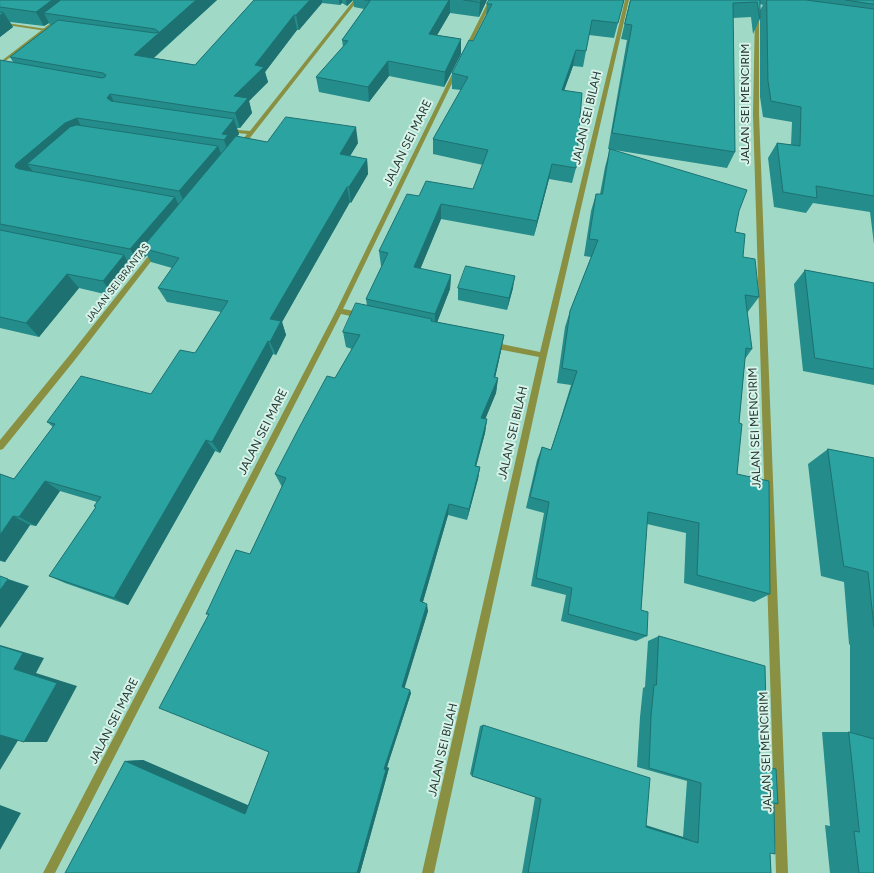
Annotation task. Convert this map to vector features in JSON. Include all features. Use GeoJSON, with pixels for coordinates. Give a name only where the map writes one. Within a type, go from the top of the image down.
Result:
{"type":"FeatureCollection","features":[{"type":"Feature","properties":{"kind":"street"},"geometry":{"type":"LineString","coordinates":[[235,154],[356,0]]}},
{"type":"Feature","properties":{"kind":"street","name":"JALAN SEI MARE"},"geometry":{"type":"LineString","coordinates":[[49,873],[339,311],[491,0]]}},
{"type":"Feature","properties":{"kind":"street","name":"JALAN SEI BILAH"},"geometry":{"type":"LineString","coordinates":[[428,873],[543,355],[627,0]]}},
{"type":"Feature","properties":{"kind":"street","name":"JALAN SEI MENCIRIM"},"geometry":{"type":"LineString","coordinates":[[757,7],[756,122],[782,873]]}},
{"type":"Feature","properties":{"kind":"street"},"geometry":{"type":"LineString","coordinates":[[0,64],[62,17]]}},
{"type":"Feature","properties":{"kind":"street"},"geometry":{"type":"LineString","coordinates":[[0,23],[59,32]]}},
{"type":"Feature","properties":{"kind":"street"},"geometry":{"type":"LineString","coordinates":[[218,128],[251,133]]}},
{"type":"Feature","properties":{"kind":"street","name":"JALAN SEI BRANTAS"},"geometry":{"type":"LineString","coordinates":[[0,446],[71,359],[141,268],[159,248]]}},
{"type":"Feature","properties":{"kind":"street"},"geometry":{"type":"LineString","coordinates":[[133,266],[141,268]]}},
{"type":"Feature","properties":{"kind":"street"},"geometry":{"type":"LineString","coordinates":[[339,311],[370,318]]}},
{"type":"Feature","properties":{"kind":"street"},"geometry":{"type":"LineString","coordinates":[[483,343],[543,355]]}},
{"type":"Feature","properties":{"kind":"building"},"geometry":{"type":"Polygon","coordinates":[[[0,0],[52,0],[36,12],[0,7],[0,0]]]}},
{"type":"Feature","properties":{"kind":"building"},"geometry":{"type":"Polygon","coordinates":[[[61,0],[196,0],[134,55],[195,65],[254,0],[310,0],[296,15],[294,15],[255,65],[264,67],[234,96],[248,98],[235,113],[110,94],[107,98],[111,101],[234,119],[222,134],[228,135],[224,140],[77,118],[65,123],[16,164],[15,167],[19,169],[175,197],[130,249],[0,224],[0,60],[102,78],[106,75],[103,73],[10,57],[58,20],[155,33],[159,32],[155,29],[44,13],[61,0]]]}},
{"type":"Feature","properties":{"kind":"building"},"geometry":{"type":"Polygon","coordinates":[[[365,0],[449,0],[429,34],[461,39],[445,72],[388,61],[368,87],[316,77],[348,41],[342,40],[370,1],[365,0]]]}},
{"type":"Feature","properties":{"kind":"building"},"geometry":{"type":"Polygon","coordinates":[[[464,0],[481,0],[480,2],[464,0]]]}},
{"type":"Feature","properties":{"kind":"building"},"geometry":{"type":"Polygon","coordinates":[[[489,0],[624,0],[618,23],[592,20],[586,51],[576,50],[562,90],[582,93],[576,168],[552,164],[537,221],[441,204],[414,267],[451,275],[435,314],[366,299],[388,253],[379,251],[407,194],[419,196],[426,181],[473,189],[488,150],[433,139],[468,77],[452,73],[469,40],[473,41],[492,4],[487,4],[489,0]]]}},
{"type":"Feature","properties":{"kind":"building"},"geometry":{"type":"Polygon","coordinates":[[[631,0],[760,0],[760,19],[757,2],[733,3],[735,152],[612,133],[632,25],[625,24],[631,0]]]}},
{"type":"Feature","properties":{"kind":"building"},"geometry":{"type":"Polygon","coordinates":[[[767,0],[806,0],[874,9],[874,196],[816,186],[817,198],[783,192],[777,143],[800,146],[801,107],[771,101],[768,81],[767,0]]]}},
{"type":"Feature","properties":{"kind":"building"},"geometry":{"type":"Polygon","coordinates":[[[846,0],[874,0],[874,4],[846,0]]]}},
{"type":"Feature","properties":{"kind":"building"},"geometry":{"type":"Polygon","coordinates":[[[286,117],[356,127],[340,154],[367,159],[349,187],[347,187],[270,319],[281,321],[270,342],[268,341],[212,442],[206,440],[114,598],[49,576],[96,507],[94,506],[101,497],[45,481],[19,517],[13,516],[0,535],[0,474],[14,479],[55,424],[47,422],[81,376],[151,394],[180,350],[195,353],[228,301],[158,288],[179,258],[142,248],[236,136],[267,142],[286,117]]]}},
{"type":"Feature","properties":{"kind":"building"},"geometry":{"type":"Polygon","coordinates":[[[77,125],[218,146],[179,191],[27,164],[70,127],[77,125]]]}},
{"type":"Feature","properties":{"kind":"building"},"geometry":{"type":"Polygon","coordinates":[[[610,149],[747,190],[739,211],[735,232],[745,234],[743,257],[755,259],[759,297],[745,295],[752,349],[746,348],[739,423],[742,424],[737,474],[769,481],[770,594],[697,575],[699,523],[648,512],[641,610],[648,612],[647,636],[568,614],[572,588],[536,578],[549,502],[530,497],[542,447],[551,450],[577,371],[562,368],[570,311],[598,240],[589,239],[596,194],[602,194],[610,149]]]}},
{"type":"Feature","properties":{"kind":"building"},"geometry":{"type":"Polygon","coordinates":[[[0,230],[124,255],[103,281],[67,274],[26,323],[0,317],[0,230]]]}},
{"type":"Feature","properties":{"kind":"building"},"geometry":{"type":"Polygon","coordinates":[[[466,266],[515,276],[509,298],[458,288],[466,266]]]}},
{"type":"Feature","properties":{"kind":"building"},"geometry":{"type":"Polygon","coordinates":[[[805,270],[874,283],[874,369],[815,358],[805,270]]]}},
{"type":"Feature","properties":{"kind":"building"},"geometry":{"type":"Polygon","coordinates":[[[356,303],[432,319],[431,321],[504,335],[494,377],[498,378],[481,418],[487,419],[475,466],[480,467],[469,509],[449,504],[420,601],[427,604],[402,687],[410,690],[384,769],[386,770],[357,873],[65,873],[125,761],[245,814],[269,752],[159,708],[209,614],[206,614],[236,550],[250,554],[286,478],[275,474],[300,426],[327,376],[335,378],[360,335],[343,332],[356,303]]]}},
{"type":"Feature","properties":{"kind":"building"},"geometry":{"type":"Polygon","coordinates":[[[828,449],[874,458],[874,627],[868,572],[844,566],[828,449]]]}},
{"type":"Feature","properties":{"kind":"building"},"geometry":{"type":"Polygon","coordinates":[[[0,576],[8,579],[0,590],[0,576]]]}},
{"type":"Feature","properties":{"kind":"building"},"geometry":{"type":"Polygon","coordinates":[[[659,636],[765,666],[766,708],[759,706],[760,765],[776,769],[778,804],[774,803],[775,854],[770,853],[771,873],[528,873],[541,799],[472,776],[483,725],[650,778],[646,827],[698,843],[701,783],[649,768],[651,716],[654,685],[656,685],[659,636]]]}},
{"type":"Feature","properties":{"kind":"building"},"geometry":{"type":"Polygon","coordinates":[[[0,646],[23,653],[14,669],[57,683],[24,742],[0,735],[0,646]]]}},
{"type":"Feature","properties":{"kind":"building"},"geometry":{"type":"Polygon","coordinates":[[[849,732],[874,739],[874,873],[859,873],[854,831],[859,832],[849,732]]]}}]}
